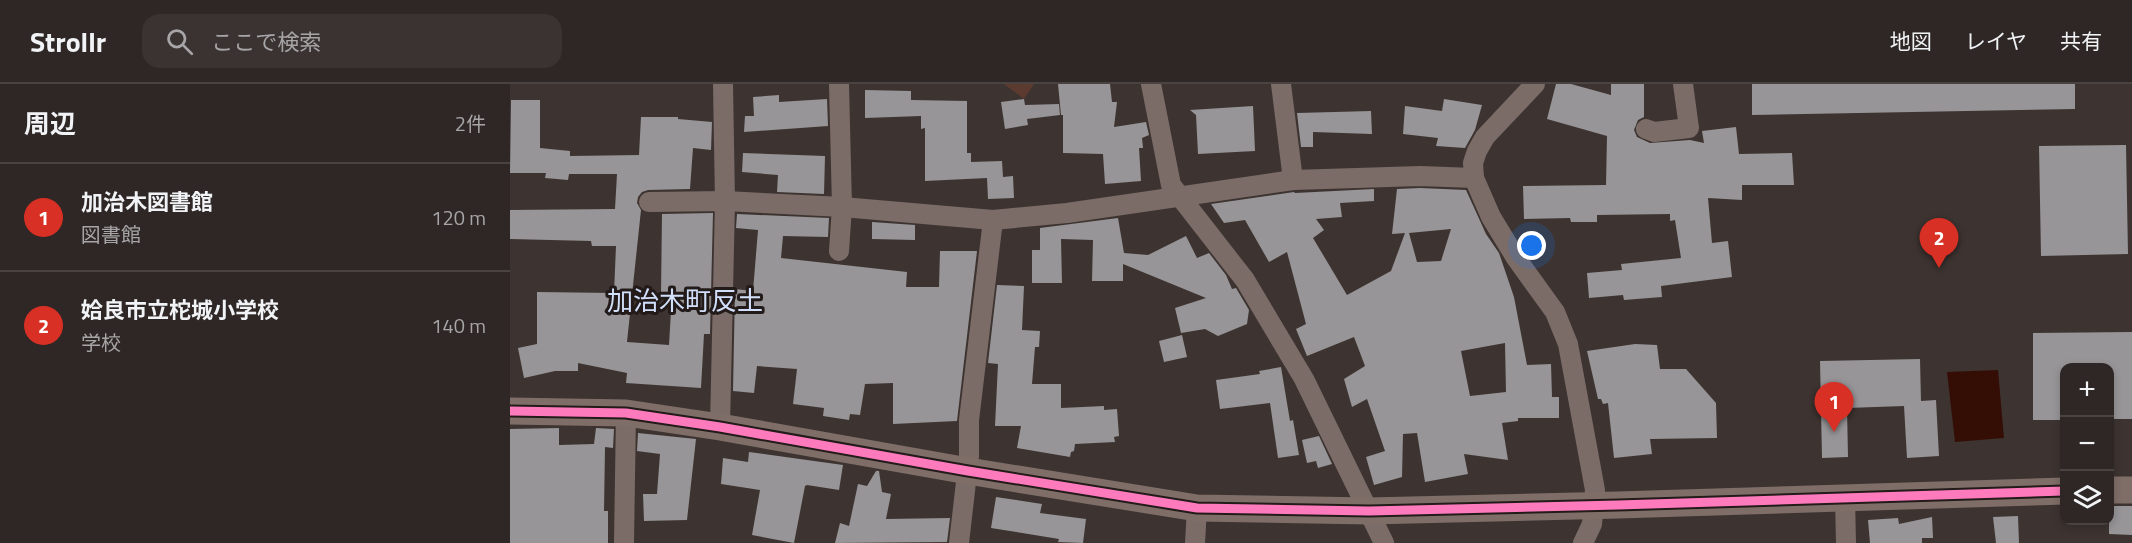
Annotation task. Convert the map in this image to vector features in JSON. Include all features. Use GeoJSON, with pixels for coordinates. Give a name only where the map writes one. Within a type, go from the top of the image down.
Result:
{"type":"FeatureCollection","features":[{"type":"Feature","properties":{"kind":"street"},"geometry":{"type":"LineString","coordinates":[[720,427],[725,201],[723,84]]}},
{"type":"Feature","properties":{"kind":"street"},"geometry":{"type":"LineString","coordinates":[[839,84],[842,207],[839,250]]}},
{"type":"Feature","properties":{"kind":"street"},"geometry":{"type":"LineString","coordinates":[[1151,84],[1171,185],[1245,280],[1304,379],[1384,543]]}},
{"type":"Feature","properties":{"kind":"street"},"geometry":{"type":"LineString","coordinates":[[1281,84],[1293,180]]}},
{"type":"Feature","properties":{"kind":"street"},"geometry":{"type":"LineString","coordinates":[[1535,84],[1485,137],[1473,164],[1474,178],[1491,217],[1516,258],[1555,312],[1568,344],[1586,433],[1594,490],[1592,524],[1583,543]]}},
{"type":"Feature","properties":{"kind":"street"},"geometry":{"type":"LineString","coordinates":[[1646,129],[1654,132],[1689,128],[1683,84]]}},
{"type":"Feature","properties":{"kind":"street"},"geometry":{"type":"LineString","coordinates":[[649,202],[725,201],[842,207],[993,220],[1067,213],[1293,180],[1420,176],[1474,178]]}},
{"type":"Feature","properties":{"kind":"street"},"geometry":{"type":"LineString","coordinates":[[959,543],[968,471],[969,420],[993,220]]}},
{"type":"Feature","properties":{"kind":"street"},"geometry":{"type":"LineString","coordinates":[[510,408],[626,413],[1197,508],[1369,511],[2060,491]]}},
{"type":"Feature","properties":{"kind":"street"},"geometry":{"type":"LineString","coordinates":[[624,543],[626,413]]}},
{"type":"Feature","properties":{"kind":"street"},"geometry":{"type":"LineString","coordinates":[[2114,490],[2132,490]]}},
{"type":"Feature","properties":{"kind":"street"},"geometry":{"type":"LineString","coordinates":[[1845,497],[1846,543]]}},
{"type":"Feature","properties":{"kind":"street"},"geometry":{"type":"LineString","coordinates":[[1195,543],[1197,508]]}},
{"type":"Feature","properties":{"kind":"shaded area"},"geometry":{"type":"Polygon","coordinates":[[[1004,84],[1034,84],[1024,99],[1004,84]]]}},
{"type":"Feature","properties":{"kind":"shaded area"},"geometry":{"type":"Polygon","coordinates":[[[1998,370],[2004,438],[1955,442],[1947,372],[1998,370]]]}},
{"type":"Feature","properties":{"kind":"building"},"geometry":{"type":"Polygon","coordinates":[[[1058,84],[1110,84],[1112,102],[1117,102],[1114,127],[1146,122],[1149,135],[1142,138],[1143,148],[1139,148],[1141,181],[1105,184],[1103,154],[1063,153],[1063,115],[1061,115],[1058,84]]]}},
{"type":"Feature","properties":{"kind":"building"},"geometry":{"type":"Polygon","coordinates":[[[1556,84],[1571,84],[1611,95],[1611,84],[1644,84],[1644,117],[1638,120],[1634,130],[1637,137],[1650,143],[1690,140],[1704,143],[1702,131],[1736,127],[1739,154],[1792,153],[1794,185],[1742,185],[1742,200],[1708,198],[1712,243],[1728,241],[1732,277],[1661,286],[1662,297],[1624,300],[1623,295],[1589,298],[1587,273],[1622,270],[1621,264],[1681,258],[1675,220],[1670,221],[1670,214],[1597,215],[1597,222],[1571,222],[1570,218],[1524,219],[1523,186],[1606,185],[1607,136],[1547,119],[1556,84]]]}},
{"type":"Feature","properties":{"kind":"building"},"geometry":{"type":"Polygon","coordinates":[[[1752,84],[2075,84],[2075,109],[1752,115],[1752,84]]]}},
{"type":"Feature","properties":{"kind":"building"},"geometry":{"type":"Polygon","coordinates":[[[865,90],[911,91],[911,100],[967,101],[967,153],[971,153],[971,162],[1002,161],[1003,177],[1013,176],[1014,198],[988,199],[987,178],[925,181],[925,128],[921,129],[921,116],[865,118],[865,90]]]}},
{"type":"Feature","properties":{"kind":"building"},"geometry":{"type":"Polygon","coordinates":[[[779,95],[779,102],[827,99],[828,126],[744,132],[745,116],[754,116],[753,97],[779,95]]]}},
{"type":"Feature","properties":{"kind":"building"},"geometry":{"type":"Polygon","coordinates":[[[1024,99],[1025,105],[1059,104],[1060,115],[1027,119],[1028,125],[1005,129],[1001,102],[1024,99]]]}},
{"type":"Feature","properties":{"kind":"building"},"geometry":{"type":"Polygon","coordinates":[[[1444,99],[1482,105],[1475,130],[1465,148],[1436,146],[1438,138],[1403,134],[1405,106],[1442,111],[1444,99]]]}},
{"type":"Feature","properties":{"kind":"building"},"geometry":{"type":"Polygon","coordinates":[[[511,100],[540,100],[540,148],[570,151],[570,156],[639,155],[641,117],[678,117],[678,119],[712,122],[711,150],[693,148],[690,189],[648,190],[642,192],[638,197],[637,203],[641,210],[627,342],[669,345],[672,294],[661,293],[662,214],[713,213],[710,334],[704,334],[701,388],[626,383],[627,373],[578,363],[578,371],[555,371],[524,378],[518,348],[537,344],[537,292],[614,293],[616,246],[592,246],[591,241],[510,239],[510,210],[615,209],[617,174],[569,174],[568,180],[545,178],[546,173],[510,173],[511,100]]]}},
{"type":"Feature","properties":{"kind":"building"},"geometry":{"type":"Polygon","coordinates":[[[1253,106],[1255,151],[1198,154],[1196,115],[1190,110],[1253,106]]]}},
{"type":"Feature","properties":{"kind":"building"},"geometry":{"type":"Polygon","coordinates":[[[1371,111],[1372,134],[1313,132],[1313,147],[1301,147],[1297,113],[1371,111]]]}},
{"type":"Feature","properties":{"kind":"building"},"geometry":{"type":"Polygon","coordinates":[[[2126,145],[2128,254],[2041,256],[2039,146],[2126,145]]]}},
{"type":"Feature","properties":{"kind":"building"},"geometry":{"type":"Polygon","coordinates":[[[743,153],[825,156],[824,194],[777,192],[778,175],[742,172],[743,153]]]}},
{"type":"Feature","properties":{"kind":"building"},"geometry":{"type":"Polygon","coordinates":[[[1374,189],[1374,201],[1340,203],[1342,217],[1316,219],[1324,230],[1313,238],[1347,295],[1391,271],[1405,233],[1392,234],[1397,189],[1466,190],[1486,234],[1499,253],[1514,297],[1527,365],[1551,364],[1552,397],[1559,397],[1559,418],[1518,418],[1518,421],[1502,423],[1508,460],[1464,454],[1468,474],[1425,482],[1417,433],[1403,434],[1402,477],[1374,485],[1366,457],[1385,451],[1367,399],[1352,407],[1344,379],[1365,366],[1354,337],[1307,356],[1296,329],[1306,324],[1287,252],[1269,262],[1245,220],[1224,223],[1211,204],[1294,192],[1374,189]],[[1451,229],[1409,233],[1417,262],[1441,261],[1451,229]],[[1505,343],[1461,351],[1470,396],[1506,392],[1505,343]]]}},
{"type":"Feature","properties":{"kind":"building"},"geometry":{"type":"Polygon","coordinates":[[[737,214],[829,218],[828,237],[783,236],[781,258],[907,272],[906,287],[939,287],[940,251],[977,251],[957,421],[893,424],[893,383],[865,384],[860,415],[850,414],[849,420],[823,416],[824,408],[793,404],[797,369],[757,366],[754,393],[733,391],[735,289],[753,291],[758,230],[736,228],[737,214]]]}},
{"type":"Feature","properties":{"kind":"building"},"geometry":{"type":"Polygon","coordinates":[[[1118,218],[1124,253],[1148,255],[1186,236],[1197,258],[1209,253],[1226,275],[1232,289],[1236,288],[1249,310],[1247,324],[1218,336],[1205,329],[1181,333],[1175,308],[1206,298],[1123,264],[1123,281],[1092,281],[1093,240],[1061,239],[1062,283],[1032,283],[1032,250],[1040,250],[1040,228],[1118,218]]]}},
{"type":"Feature","properties":{"kind":"building"},"geometry":{"type":"Polygon","coordinates":[[[872,222],[915,225],[915,240],[872,239],[872,222]]]}},
{"type":"Feature","properties":{"kind":"building"},"geometry":{"type":"Polygon","coordinates":[[[997,285],[1024,286],[1022,330],[1040,331],[1039,347],[1035,347],[1032,384],[1061,384],[1061,408],[1104,406],[1104,410],[1117,409],[1119,436],[1114,437],[1115,442],[1075,444],[1070,457],[1017,448],[1021,426],[995,426],[998,364],[988,363],[997,285]]]}},
{"type":"Feature","properties":{"kind":"building"},"geometry":{"type":"Polygon","coordinates":[[[2132,332],[2132,419],[2114,419],[2114,363],[2060,363],[2060,420],[2033,420],[2033,333],[2132,332]]]}},
{"type":"Feature","properties":{"kind":"building"},"geometry":{"type":"Polygon","coordinates":[[[1182,335],[1187,357],[1164,362],[1159,341],[1182,335]]]}},
{"type":"Feature","properties":{"kind":"building"},"geometry":{"type":"Polygon","coordinates":[[[1635,344],[1657,345],[1660,369],[1686,369],[1716,403],[1717,438],[1650,439],[1652,454],[1614,458],[1608,403],[1603,404],[1601,399],[1598,399],[1587,351],[1635,344]]]}},
{"type":"Feature","properties":{"kind":"building"},"geometry":{"type":"Polygon","coordinates":[[[1920,359],[1921,401],[1936,400],[1939,456],[1907,458],[1904,406],[1847,408],[1848,457],[1822,458],[1820,361],[1920,359]]]}},
{"type":"Feature","properties":{"kind":"building"},"geometry":{"type":"Polygon","coordinates":[[[1281,367],[1290,421],[1293,420],[1299,455],[1278,458],[1270,403],[1220,409],[1216,380],[1260,374],[1259,371],[1281,367]]]}},
{"type":"Feature","properties":{"kind":"building"},"geometry":{"type":"Polygon","coordinates":[[[559,428],[559,445],[594,444],[596,428],[614,429],[613,448],[605,447],[604,511],[608,511],[608,543],[510,543],[510,429],[559,428]]]}},
{"type":"Feature","properties":{"kind":"building"},"geometry":{"type":"Polygon","coordinates":[[[638,433],[696,439],[687,520],[644,521],[643,494],[657,494],[660,454],[637,451],[638,433]]]}},
{"type":"Feature","properties":{"kind":"building"},"geometry":{"type":"Polygon","coordinates":[[[1319,436],[1332,464],[1318,468],[1316,461],[1307,463],[1302,440],[1319,436]]]}},
{"type":"Feature","properties":{"kind":"building"},"geometry":{"type":"Polygon","coordinates":[[[749,452],[843,465],[839,490],[805,486],[794,543],[752,535],[760,490],[721,484],[723,458],[748,462],[749,452]]]}},
{"type":"Feature","properties":{"kind":"building"},"geometry":{"type":"Polygon","coordinates":[[[876,471],[879,471],[882,492],[891,494],[886,519],[950,518],[947,542],[835,543],[840,523],[849,526],[858,484],[867,486],[876,471]]]}},
{"type":"Feature","properties":{"kind":"building"},"geometry":{"type":"Polygon","coordinates":[[[996,497],[1042,504],[1040,513],[1086,519],[1083,543],[1058,542],[1059,539],[991,528],[996,497]]]}},
{"type":"Feature","properties":{"kind":"building"},"geometry":{"type":"Polygon","coordinates":[[[2114,506],[2132,506],[2132,535],[2109,534],[2109,525],[2114,525],[2114,506]]]}},
{"type":"Feature","properties":{"kind":"building"},"geometry":{"type":"Polygon","coordinates":[[[2018,516],[2019,543],[1996,543],[1993,517],[2018,516]]]}},
{"type":"Feature","properties":{"kind":"building"},"geometry":{"type":"Polygon","coordinates":[[[1932,517],[1933,538],[1922,538],[1922,543],[1870,543],[1868,520],[1898,518],[1899,524],[1932,517]]]}},
{"type":"Feature","properties":{"kind":"cycle path"},"geometry":{"type":"LineString","coordinates":[[510,411],[626,413],[1197,508],[1369,511],[2060,491]]}},
{"type":"Feature","properties":{"kind":"place","name":"姶良市立柁城小学校"},"geometry":{"type":"Point","coordinates":[1939,268]}},
{"type":"Feature","properties":{"kind":"place","name":"加治木図書館"},"geometry":{"type":"Point","coordinates":[1834,432]}},
{"type":"Feature","properties":{"kind":"district","name":"加治木町反土"},"geometry":{"type":"Point","coordinates":[685,301]}}]}
